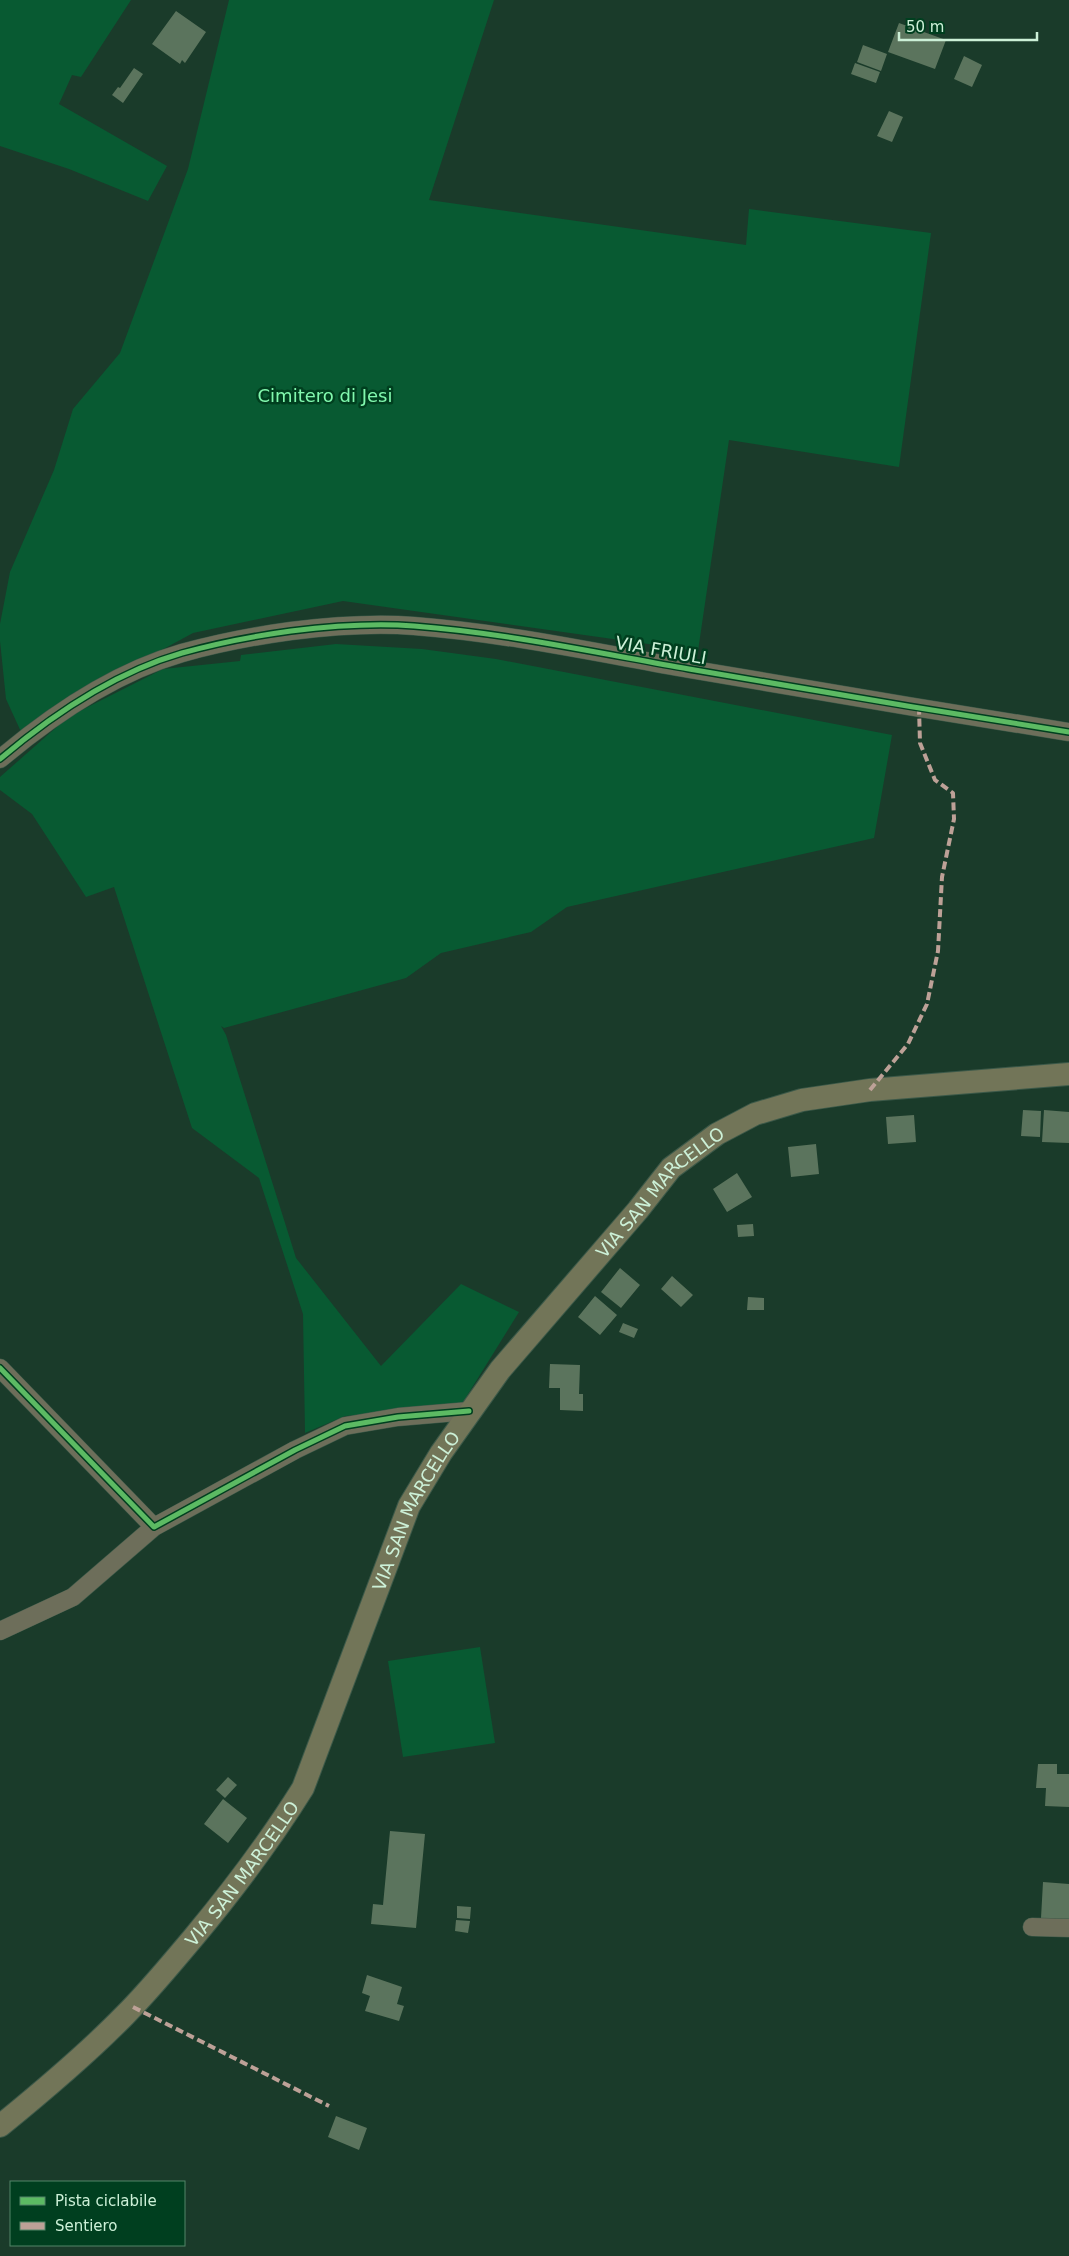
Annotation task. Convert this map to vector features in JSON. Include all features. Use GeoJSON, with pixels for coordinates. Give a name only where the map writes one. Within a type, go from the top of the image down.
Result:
{"type":"FeatureCollection","features":[{"type":"Feature","properties":{"kind":"main road","name":"VIA SAN MARCELLO"},"geometry":{"type":"LineString","coordinates":[[0,2126],[66,2071],[124,2016],[157,1981],[240,1881],[279,1827],[303,1788],[409,1506],[470,1411],[500,1370],[638,1210],[671,1168],[717,1134],[755,1114],[802,1100],[870,1090],[1069,1074]]}},
{"type":"Feature","properties":{"kind":"street","name":"VIA FRIULI"},"geometry":{"type":"LineString","coordinates":[[0,759],[61,714],[98,691],[138,670],[180,654],[245,637],[329,626],[422,627],[510,637],[1069,732]]}},
{"type":"Feature","properties":{"kind":"street"},"geometry":{"type":"LineString","coordinates":[[0,1368],[154,1527]]}},
{"type":"Feature","properties":{"kind":"street"},"geometry":{"type":"LineString","coordinates":[[0,1631],[73,1597],[154,1527],[295,1450],[345,1426],[398,1417],[470,1411]]}},
{"type":"Feature","properties":{"kind":"street"},"geometry":{"type":"LineString","coordinates":[[1032,1926],[1069,1928]]}},
{"type":"Feature","properties":{"kind":"green space"},"geometry":{"type":"Polygon","coordinates":[[[0,0],[131,0],[81,77],[72,75],[59,104],[167,166],[148,201],[69,169],[0,146],[0,0]]]}},
{"type":"Feature","properties":{"kind":"green space","name":"Cimitero di Jesi"},"geometry":{"type":"Polygon","coordinates":[[[229,0],[494,0],[429,200],[746,245],[749,209],[931,233],[899,467],[729,440],[698,651],[343,601],[193,633],[99,684],[22,734],[6,699],[0,641],[0,624],[10,572],[54,470],[73,409],[120,353],[188,169],[229,0]]]}},
{"type":"Feature","properties":{"kind":"green space"},"geometry":{"type":"Polygon","coordinates":[[[336,644],[422,649],[496,659],[892,735],[874,838],[567,907],[531,932],[441,953],[406,978],[224,1028],[221,1026],[226,1035],[296,1258],[381,1366],[461,1284],[519,1312],[460,1407],[345,1416],[305,1433],[303,1314],[259,1178],[192,1128],[114,887],[86,897],[32,814],[0,790],[0,777],[68,717],[163,669],[240,661],[241,655],[336,644]]]}},
{"type":"Feature","properties":{"kind":"green space"},"geometry":{"type":"Polygon","coordinates":[[[480,1647],[495,1743],[403,1757],[388,1661],[480,1647]]]}},
{"type":"Feature","properties":{"kind":"building"},"geometry":{"type":"Polygon","coordinates":[[[176,11],[206,32],[185,63],[182,60],[180,64],[152,44],[176,11]]]}},
{"type":"Feature","properties":{"kind":"building"},"geometry":{"type":"Polygon","coordinates":[[[899,23],[946,40],[935,69],[888,52],[899,23]]]}},
{"type":"Feature","properties":{"kind":"building"},"geometry":{"type":"Polygon","coordinates":[[[863,45],[887,54],[881,71],[857,62],[863,45]]]}},
{"type":"Feature","properties":{"kind":"building"},"geometry":{"type":"Polygon","coordinates":[[[964,56],[982,65],[972,87],[954,79],[964,56]]]}},
{"type":"Feature","properties":{"kind":"building"},"geometry":{"type":"Polygon","coordinates":[[[855,63],[880,72],[876,83],[851,74],[855,63]]]}},
{"type":"Feature","properties":{"kind":"building"},"geometry":{"type":"Polygon","coordinates":[[[134,68],[143,74],[123,103],[112,95],[118,87],[120,88],[134,68]]]}},
{"type":"Feature","properties":{"kind":"building"},"geometry":{"type":"Polygon","coordinates":[[[889,111],[903,117],[892,142],[877,136],[889,111]]]}},
{"type":"Feature","properties":{"kind":"building"},"geometry":{"type":"Polygon","coordinates":[[[1023,1110],[1041,1111],[1040,1137],[1021,1136],[1023,1110]]]}},
{"type":"Feature","properties":{"kind":"building"},"geometry":{"type":"Polygon","coordinates":[[[1044,1110],[1069,1112],[1069,1143],[1042,1142],[1044,1110]]]}},
{"type":"Feature","properties":{"kind":"building"},"geometry":{"type":"Polygon","coordinates":[[[914,1115],[916,1142],[888,1144],[886,1117],[914,1115]]]}},
{"type":"Feature","properties":{"kind":"building"},"geometry":{"type":"Polygon","coordinates":[[[816,1144],[819,1174],[791,1177],[788,1147],[816,1144]]]}},
{"type":"Feature","properties":{"kind":"building"},"geometry":{"type":"Polygon","coordinates":[[[737,1173],[752,1197],[727,1212],[713,1189],[737,1173]]]}},
{"type":"Feature","properties":{"kind":"building"},"geometry":{"type":"Polygon","coordinates":[[[753,1224],[754,1236],[738,1237],[737,1225],[753,1224]]]}},
{"type":"Feature","properties":{"kind":"building"},"geometry":{"type":"Polygon","coordinates":[[[620,1268],[640,1285],[621,1308],[601,1292],[620,1268]]]}},
{"type":"Feature","properties":{"kind":"building"},"geometry":{"type":"Polygon","coordinates":[[[672,1276],[693,1295],[681,1307],[661,1289],[672,1276]]]}},
{"type":"Feature","properties":{"kind":"building"},"geometry":{"type":"Polygon","coordinates":[[[595,1296],[617,1315],[600,1335],[578,1317],[595,1296]]]}},
{"type":"Feature","properties":{"kind":"building"},"geometry":{"type":"Polygon","coordinates":[[[748,1297],[764,1298],[764,1310],[747,1310],[748,1297]]]}},
{"type":"Feature","properties":{"kind":"building"},"geometry":{"type":"Polygon","coordinates":[[[623,1323],[638,1329],[634,1338],[619,1332],[623,1323]]]}},
{"type":"Feature","properties":{"kind":"building"},"geometry":{"type":"Polygon","coordinates":[[[550,1364],[580,1365],[579,1394],[583,1394],[583,1411],[560,1410],[560,1388],[549,1388],[550,1364]]]}},
{"type":"Feature","properties":{"kind":"building"},"geometry":{"type":"Polygon","coordinates":[[[1038,1764],[1057,1764],[1057,1774],[1069,1774],[1069,1807],[1045,1806],[1046,1788],[1036,1788],[1038,1764]]]}},
{"type":"Feature","properties":{"kind":"building"},"geometry":{"type":"Polygon","coordinates":[[[228,1777],[237,1785],[225,1798],[216,1790],[228,1777]]]}},
{"type":"Feature","properties":{"kind":"building"},"geometry":{"type":"Polygon","coordinates":[[[223,1799],[247,1818],[228,1843],[204,1824],[223,1799]]]}},
{"type":"Feature","properties":{"kind":"building"},"geometry":{"type":"Polygon","coordinates":[[[390,1831],[425,1834],[416,1928],[371,1924],[373,1904],[383,1905],[390,1831]]]}},
{"type":"Feature","properties":{"kind":"building"},"geometry":{"type":"Polygon","coordinates":[[[1043,1882],[1069,1884],[1069,1920],[1041,1918],[1043,1882]]]}},
{"type":"Feature","properties":{"kind":"building"},"geometry":{"type":"Polygon","coordinates":[[[457,1906],[471,1907],[470,1919],[457,1918],[457,1906]]]}},
{"type":"Feature","properties":{"kind":"building"},"geometry":{"type":"Polygon","coordinates":[[[456,1920],[470,1921],[468,1933],[455,1931],[456,1920]]]}},
{"type":"Feature","properties":{"kind":"building"},"geometry":{"type":"Polygon","coordinates":[[[367,1975],[402,1987],[397,2004],[404,2006],[399,2021],[365,2011],[370,1996],[362,1993],[367,1975]]]}},
{"type":"Feature","properties":{"kind":"building"},"geometry":{"type":"Polygon","coordinates":[[[336,2116],[367,2128],[359,2150],[328,2137],[336,2116]]]}},
{"type":"Feature","properties":{"kind":"marked path"},"geometry":{"type":"LineString","coordinates":[[870,1090],[908,1044],[927,1004],[938,951],[942,877],[954,819],[953,793],[935,780],[920,743],[919,708]]}},
{"type":"Feature","properties":{"kind":"marked path"},"geometry":{"type":"LineString","coordinates":[[133,2007],[329,2106]]}},
{"type":"Feature","properties":{"kind":"cycle path"},"geometry":{"type":"LineString","coordinates":[[0,759],[63,711],[109,683],[157,661],[209,646],[263,635],[368,625],[414,626],[517,638],[689,669],[1069,732]]}},
{"type":"Feature","properties":{"kind":"cycle path"},"geometry":{"type":"LineString","coordinates":[[0,1368],[154,1527],[295,1450],[345,1426],[398,1417],[469,1411]]}}]}
